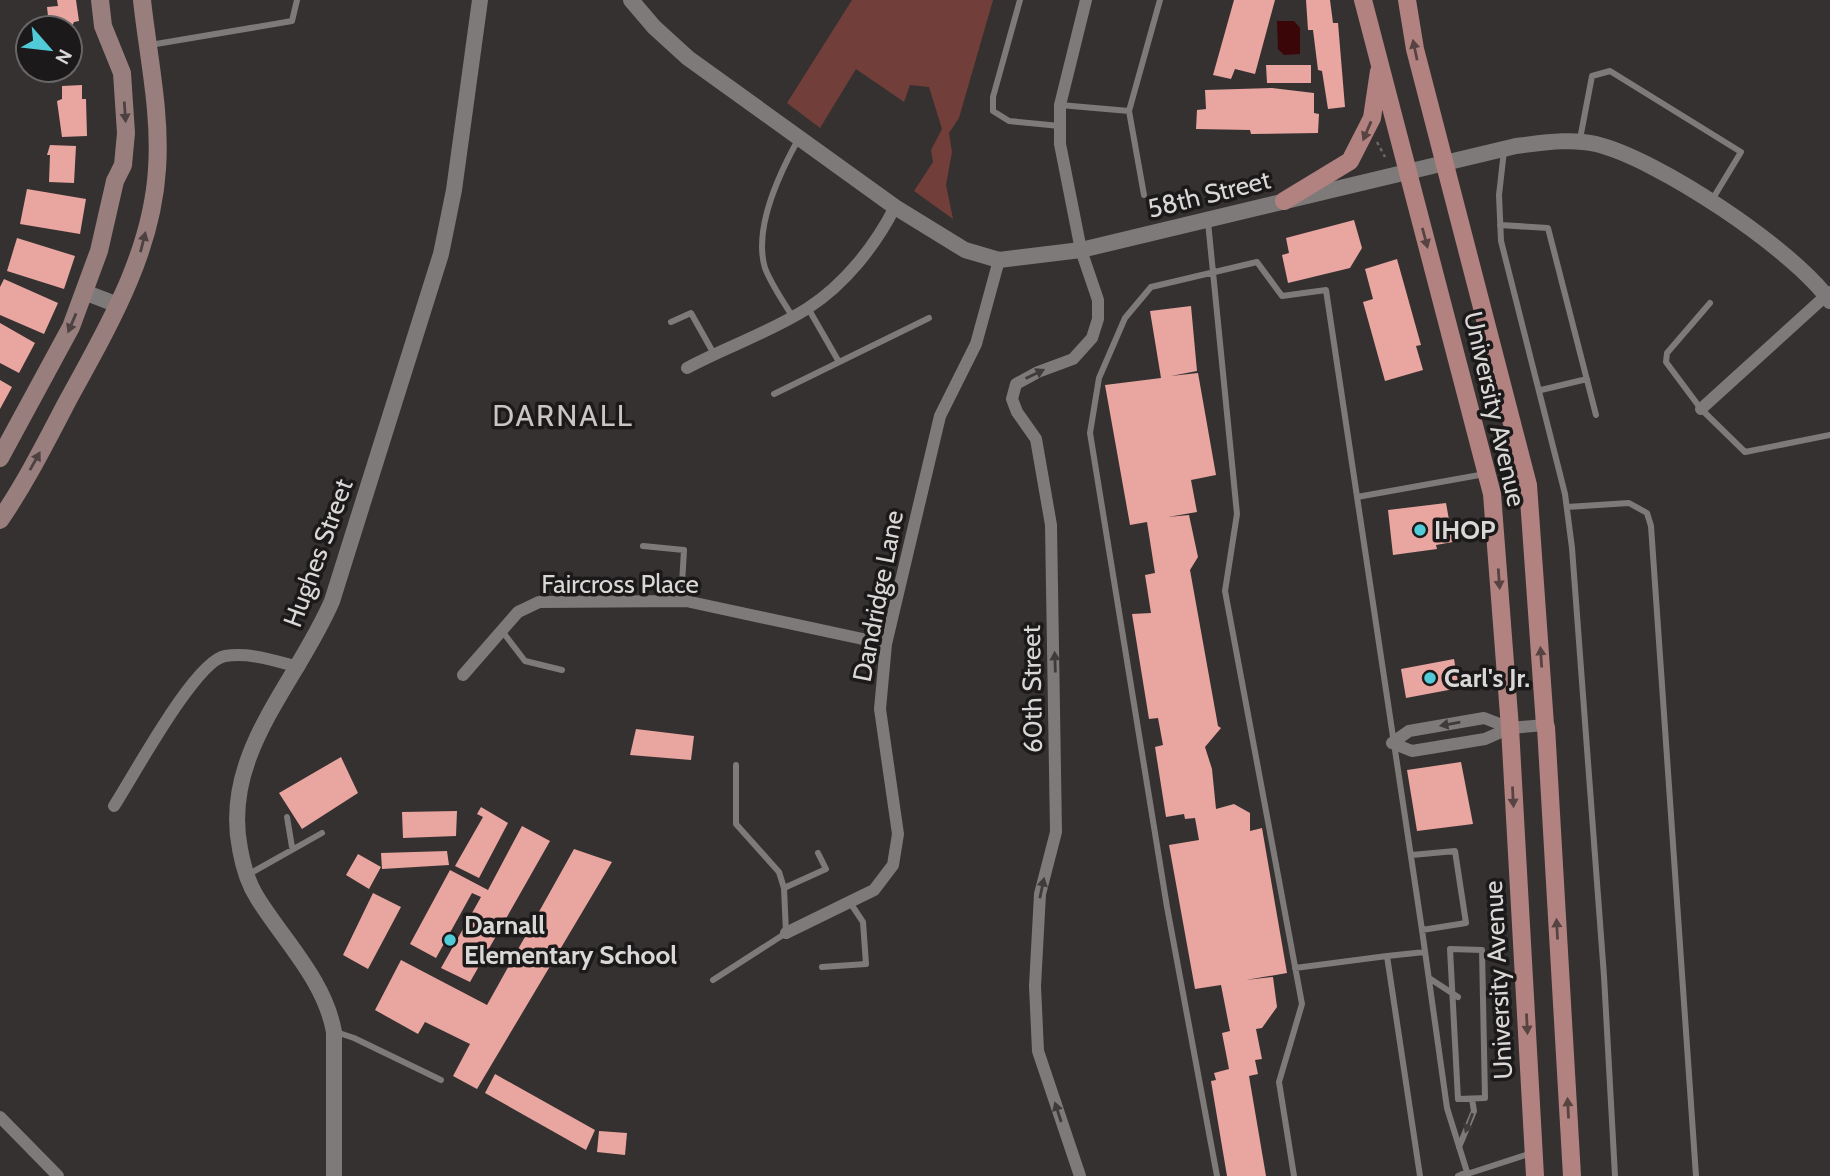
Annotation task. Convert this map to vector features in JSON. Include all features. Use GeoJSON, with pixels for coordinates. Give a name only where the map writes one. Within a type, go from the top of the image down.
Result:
{"type":"FeatureCollection","features":[{"type":"Feature","properties":{"kind":"main road"},"geometry":{"type":"LineString","coordinates":[[0,458],[71,327],[99,251],[115,181],[123,165],[126,133],[122,73],[103,26],[100,0]]}},
{"type":"Feature","properties":{"kind":"main road"},"geometry":{"type":"LineString","coordinates":[[0,520],[62,412],[137,266],[157,172],[157,112],[142,0]]}},
{"type":"Feature","properties":{"kind":"main road","name":"University Avenue"},"geometry":{"type":"LineString","coordinates":[[1363,0],[1487,474],[1496,538],[1510,728],[1535,1176]]}},
{"type":"Feature","properties":{"kind":"main road","name":"University Avenue"},"geometry":{"type":"LineString","coordinates":[[1407,0],[1415,49],[1528,485],[1546,726],[1572,1176]]}},
{"type":"Feature","properties":{"kind":"main road"},"geometry":{"type":"LineString","coordinates":[[1284,201],[1350,162],[1372,118],[1381,64]]}},
{"type":"Feature","properties":{"kind":"street","name":"Hughes Street"},"geometry":{"type":"LineString","coordinates":[[334,1176],[334,1032],[326,1001],[256,896],[247,875],[237,821],[244,766],[259,733],[299,667],[332,601],[441,254],[454,190],[481,0]]}},
{"type":"Feature","properties":{"kind":"street","name":"58th Street"},"geometry":{"type":"LineString","coordinates":[[631,0],[653,27],[688,58],[800,136],[895,207],[965,250],[999,260],[1080,250],[1504,149],[1580,141],[1640,159],[1711,202],[1776,249],[1829,296]]}},
{"type":"Feature","properties":{"kind":"street"},"geometry":{"type":"LineString","coordinates":[[1080,250],[1060,144],[1060,105],[1086,0]]}},
{"type":"Feature","properties":{"kind":"street"},"geometry":{"type":"LineString","coordinates":[[687,368],[808,308],[849,274],[885,227],[895,207]]}},
{"type":"Feature","properties":{"kind":"street","name":"60th Street"},"geometry":{"type":"LineString","coordinates":[[1080,250],[1098,300],[1098,319],[1092,338],[1073,359],[1038,372],[1016,384],[1012,399],[1017,412],[1036,439],[1051,525],[1056,832],[1040,894],[1035,986],[1038,1051],[1080,1176]]}},
{"type":"Feature","properties":{"kind":"street","name":"Dandridge Lane"},"geometry":{"type":"LineString","coordinates":[[786,933],[851,904],[874,890],[893,865],[898,835],[880,709],[886,644],[940,415],[976,344],[999,260]]}},
{"type":"Feature","properties":{"kind":"street"},"geometry":{"type":"LineString","coordinates":[[84,292],[118,305]]}},
{"type":"Feature","properties":{"kind":"street"},"geometry":{"type":"LineString","coordinates":[[1700,408],[1829,296]]}},
{"type":"Feature","properties":{"kind":"street","name":"Faircross Place"},"geometry":{"type":"LineString","coordinates":[[463,675],[517,612],[539,602],[681,601],[886,644]]}},
{"type":"Feature","properties":{"kind":"street"},"geometry":{"type":"LineString","coordinates":[[114,806],[196,675],[222,656],[255,656],[299,667]]}},
{"type":"Feature","properties":{"kind":"street"},"geometry":{"type":"LineString","coordinates":[[1392,743],[1409,731],[1484,718],[1510,728]]}},
{"type":"Feature","properties":{"kind":"street"},"geometry":{"type":"LineString","coordinates":[[1392,743],[1412,751],[1485,739],[1510,728],[1546,726]]}},
{"type":"Feature","properties":{"kind":"street"},"geometry":{"type":"LineString","coordinates":[[0,1117],[58,1176]]}},
{"type":"Feature","properties":{"kind":"lane"},"geometry":{"type":"LineString","coordinates":[[148,46],[292,21],[297,0]]}},
{"type":"Feature","properties":{"kind":"lane"},"geometry":{"type":"LineString","coordinates":[[1020,0],[993,97],[993,111],[1009,121],[1060,126]]}},
{"type":"Feature","properties":{"kind":"lane"},"geometry":{"type":"LineString","coordinates":[[1144,195],[1129,111],[1160,0]]}},
{"type":"Feature","properties":{"kind":"lane"},"geometry":{"type":"LineString","coordinates":[[1580,141],[1592,76],[1610,71],[1741,152],[1711,202]]}},
{"type":"Feature","properties":{"kind":"lane"},"geometry":{"type":"LineString","coordinates":[[1060,105],[1129,111]]}},
{"type":"Feature","properties":{"kind":"lane"},"geometry":{"type":"LineString","coordinates":[[792,316],[766,269],[762,252],[775,185],[800,136]]}},
{"type":"Feature","properties":{"kind":"lane"},"geometry":{"type":"LineString","coordinates":[[1504,149],[1500,241],[1541,390],[1567,507],[1591,784],[1615,1176]]}},
{"type":"Feature","properties":{"kind":"lane"},"geometry":{"type":"LineString","coordinates":[[1208,220],[1216,272],[1237,514],[1226,591],[1302,1004],[1279,1082],[1294,1176]]}},
{"type":"Feature","properties":{"kind":"lane"},"geometry":{"type":"LineString","coordinates":[[1500,225],[1548,228],[1596,415]]}},
{"type":"Feature","properties":{"kind":"lane"},"geometry":{"type":"LineString","coordinates":[[1217,1176],[1167,907],[1090,433],[1099,378],[1125,318],[1151,287],[1256,262],[1282,296],[1326,290],[1392,743],[1412,855],[1447,1108],[1467,1174]]}},
{"type":"Feature","properties":{"kind":"lane"},"geometry":{"type":"LineString","coordinates":[[1710,303],[1667,353],[1666,362],[1700,408],[1745,452],[1830,435]]}},
{"type":"Feature","properties":{"kind":"lane"},"geometry":{"type":"LineString","coordinates":[[808,308],[839,362]]}},
{"type":"Feature","properties":{"kind":"lane"},"geometry":{"type":"LineString","coordinates":[[671,322],[691,313],[714,354]]}},
{"type":"Feature","properties":{"kind":"lane"},"geometry":{"type":"LineString","coordinates":[[774,394],[929,318]]}},
{"type":"Feature","properties":{"kind":"lane"},"geometry":{"type":"LineString","coordinates":[[1541,390],[1587,379]]}},
{"type":"Feature","properties":{"kind":"lane"},"geometry":{"type":"LineString","coordinates":[[1356,496],[1487,474]]}},
{"type":"Feature","properties":{"kind":"lane"},"geometry":{"type":"LineString","coordinates":[[1567,507],[1629,503],[1647,513],[1651,526],[1696,1176]]}},
{"type":"Feature","properties":{"kind":"lane"},"geometry":{"type":"LineString","coordinates":[[643,546],[684,550],[681,601]]}},
{"type":"Feature","properties":{"kind":"lane"},"geometry":{"type":"LineString","coordinates":[[502,631],[525,661],[562,670]]}},
{"type":"Feature","properties":{"kind":"lane"},"geometry":{"type":"LineString","coordinates":[[713,980],[786,933],[784,888],[779,872],[737,824],[736,765]]}},
{"type":"Feature","properties":{"kind":"lane"},"geometry":{"type":"LineString","coordinates":[[287,817],[292,848]]}},
{"type":"Feature","properties":{"kind":"lane"},"geometry":{"type":"LineString","coordinates":[[247,875],[323,833]]}},
{"type":"Feature","properties":{"kind":"lane"},"geometry":{"type":"LineString","coordinates":[[1412,855],[1455,851],[1466,923],[1422,930]]}},
{"type":"Feature","properties":{"kind":"lane"},"geometry":{"type":"LineString","coordinates":[[784,888],[826,869],[818,853]]}},
{"type":"Feature","properties":{"kind":"lane"},"geometry":{"type":"LineString","coordinates":[[822,967],[866,964],[863,922],[851,904]]}},
{"type":"Feature","properties":{"kind":"lane"},"geometry":{"type":"LineString","coordinates":[[1450,949],[1482,950],[1482,971],[1480,1006],[1485,1098],[1458,1099],[1460,1071],[1455,975],[1454,958],[1450,949]]}},
{"type":"Feature","properties":{"kind":"lane"},"geometry":{"type":"LineString","coordinates":[[1295,968],[1425,952]]}},
{"type":"Feature","properties":{"kind":"lane"},"geometry":{"type":"LineString","coordinates":[[1387,956],[1420,1176]]}},
{"type":"Feature","properties":{"kind":"lane"},"geometry":{"type":"LineString","coordinates":[[1474,967],[1482,971]]}},
{"type":"Feature","properties":{"kind":"lane"},"geometry":{"type":"LineString","coordinates":[[1429,978],[1455,995]]}},
{"type":"Feature","properties":{"kind":"lane"},"geometry":{"type":"LineString","coordinates":[[334,1032],[354,1038],[441,1080]]}},
{"type":"Feature","properties":{"kind":"lane"},"geometry":{"type":"LineString","coordinates":[[1459,1147],[1474,1111],[1472,1099]]}},
{"type":"Feature","properties":{"kind":"lane"},"geometry":{"type":"LineString","coordinates":[[1458,1176],[1534,1152]]}},
{"type":"Feature","properties":{"kind":"path"},"geometry":{"type":"LineString","coordinates":[[1376,141],[1385,157]]}},
{"type":"Feature","properties":{"kind":"shaded area"},"geometry":{"type":"Polygon","coordinates":[[[852,0],[993,0],[959,118],[949,133],[952,152],[946,185],[953,219],[914,191],[933,162],[931,150],[942,129],[929,87],[910,85],[904,102],[856,69],[820,128],[787,103],[852,0]]]}},
{"type":"Feature","properties":{"kind":"shaded area"},"geometry":{"type":"Polygon","coordinates":[[[1277,21],[1294,21],[1300,28],[1300,54],[1284,55],[1278,49],[1277,21]]]}},
{"type":"Feature","properties":{"kind":"building"},"geometry":{"type":"Polygon","coordinates":[[[57,0],[76,0],[78,14],[48,14],[47,7],[58,6],[57,0]]]}},
{"type":"Feature","properties":{"kind":"building"},"geometry":{"type":"Polygon","coordinates":[[[1234,0],[1275,0],[1255,74],[1235,69],[1231,79],[1213,75],[1234,0]]]}},
{"type":"Feature","properties":{"kind":"building"},"geometry":{"type":"Polygon","coordinates":[[[1306,0],[1330,0],[1333,23],[1338,23],[1345,107],[1328,109],[1322,71],[1318,70],[1313,30],[1308,30],[1306,0]]]}},
{"type":"Feature","properties":{"kind":"building"},"geometry":{"type":"Polygon","coordinates":[[[1266,65],[1311,65],[1311,83],[1267,83],[1266,65]]]}},
{"type":"Feature","properties":{"kind":"building"},"geometry":{"type":"Polygon","coordinates":[[[82,85],[82,99],[86,99],[87,136],[62,137],[57,101],[62,99],[62,86],[82,85]]]}},
{"type":"Feature","properties":{"kind":"building"},"geometry":{"type":"Polygon","coordinates":[[[1272,88],[1314,93],[1314,113],[1319,114],[1318,133],[1251,134],[1250,130],[1196,129],[1197,110],[1206,109],[1205,90],[1272,88]]]}},
{"type":"Feature","properties":{"kind":"building"},"geometry":{"type":"Polygon","coordinates":[[[50,145],[76,146],[74,183],[49,182],[50,155],[47,155],[50,145]]]}},
{"type":"Feature","properties":{"kind":"building"},"geometry":{"type":"Polygon","coordinates":[[[27,189],[86,199],[80,234],[20,224],[27,189]]]}},
{"type":"Feature","properties":{"kind":"building"},"geometry":{"type":"Polygon","coordinates":[[[1354,220],[1362,248],[1350,268],[1288,283],[1282,255],[1289,253],[1286,238],[1354,220]]]}},
{"type":"Feature","properties":{"kind":"building"},"geometry":{"type":"Polygon","coordinates":[[[17,238],[75,256],[64,289],[7,271],[17,238]]]}},
{"type":"Feature","properties":{"kind":"building"},"geometry":{"type":"Polygon","coordinates":[[[1397,259],[1421,345],[1416,346],[1423,370],[1385,381],[1363,302],[1373,299],[1365,269],[1397,259]]]}},
{"type":"Feature","properties":{"kind":"building"},"geometry":{"type":"Polygon","coordinates":[[[4,279],[58,303],[44,334],[0,315],[0,287],[4,279]]]}},
{"type":"Feature","properties":{"kind":"building"},"geometry":{"type":"Polygon","coordinates":[[[1191,306],[1197,371],[1171,376],[1198,373],[1216,475],[1191,480],[1197,512],[1168,517],[1189,515],[1198,557],[1190,570],[1218,726],[1221,728],[1205,747],[1212,769],[1216,809],[1234,804],[1250,813],[1250,831],[1262,828],[1287,973],[1246,980],[1273,977],[1277,1007],[1262,1028],[1256,1029],[1262,1059],[1255,1060],[1258,1074],[1249,1076],[1266,1176],[1227,1176],[1211,1081],[1216,1080],[1214,1073],[1229,1069],[1222,1033],[1230,1031],[1221,985],[1195,989],[1169,845],[1199,840],[1195,818],[1185,819],[1184,814],[1166,817],[1155,747],[1163,745],[1158,718],[1149,719],[1132,614],[1151,613],[1145,575],[1155,573],[1147,522],[1130,525],[1105,385],[1161,378],[1150,311],[1191,306]]]}},
{"type":"Feature","properties":{"kind":"building"},"geometry":{"type":"Polygon","coordinates":[[[0,323],[35,343],[19,373],[0,363],[0,323]]]}},
{"type":"Feature","properties":{"kind":"building"},"geometry":{"type":"Polygon","coordinates":[[[0,380],[12,387],[0,409],[0,380]]]}},
{"type":"Feature","properties":{"kind":"building","name":"IHOP"},"geometry":{"type":"Polygon","coordinates":[[[1446,503],[1453,542],[1436,545],[1437,549],[1393,555],[1388,510],[1446,503]]]}},
{"type":"Feature","properties":{"kind":"building","name":"Carl's Jr."},"geometry":{"type":"Polygon","coordinates":[[[1454,659],[1459,688],[1406,698],[1401,669],[1454,659]]]}},
{"type":"Feature","properties":{"kind":"building"},"geometry":{"type":"Polygon","coordinates":[[[636,729],[694,736],[691,760],[630,755],[636,729]]]}},
{"type":"Feature","properties":{"kind":"building"},"geometry":{"type":"Polygon","coordinates":[[[341,757],[358,793],[302,829],[279,793],[341,757]]]}},
{"type":"Feature","properties":{"kind":"building"},"geometry":{"type":"Polygon","coordinates":[[[1461,762],[1473,824],[1417,831],[1407,770],[1461,762]]]}},
{"type":"Feature","properties":{"kind":"building"},"geometry":{"type":"Polygon","coordinates":[[[481,807],[508,823],[479,878],[455,866],[483,817],[477,814],[481,807]]]}},
{"type":"Feature","properties":{"kind":"building"},"geometry":{"type":"Polygon","coordinates":[[[457,811],[456,836],[403,838],[402,812],[457,811]]]}},
{"type":"Feature","properties":{"kind":"building"},"geometry":{"type":"Polygon","coordinates":[[[522,826],[550,841],[470,982],[441,968],[481,897],[472,893],[436,958],[410,944],[450,870],[488,890],[522,826]]]}},
{"type":"Feature","properties":{"kind":"building"},"geometry":{"type":"Polygon","coordinates":[[[574,849],[612,862],[477,1089],[453,1076],[470,1044],[425,1022],[418,1034],[375,1010],[401,960],[487,1005],[574,849]]]}},
{"type":"Feature","properties":{"kind":"building"},"geometry":{"type":"Polygon","coordinates":[[[447,851],[449,865],[382,869],[381,853],[447,851]]]}},
{"type":"Feature","properties":{"kind":"building"},"geometry":{"type":"Polygon","coordinates":[[[358,854],[381,867],[369,889],[346,875],[358,854]]]}},
{"type":"Feature","properties":{"kind":"building"},"geometry":{"type":"Polygon","coordinates":[[[373,893],[401,907],[368,969],[343,955],[373,893]]]}},
{"type":"Feature","properties":{"kind":"building"},"geometry":{"type":"Polygon","coordinates":[[[495,1074],[595,1130],[586,1150],[485,1093],[495,1074]]]}},
{"type":"Feature","properties":{"kind":"building"},"geometry":{"type":"Polygon","coordinates":[[[599,1131],[627,1133],[625,1155],[597,1152],[599,1131]]]}},
{"type":"Feature","properties":{"kind":"place","name":"IHOP"},"geometry":{"type":"Point","coordinates":[1420,530]}},
{"type":"Feature","properties":{"kind":"place","name":"Carl's Jr."},"geometry":{"type":"Point","coordinates":[1430,678]}},
{"type":"Feature","properties":{"kind":"place","name":"Darnall Elementary School"},"geometry":{"type":"Point","coordinates":[450,940]}},
{"type":"Feature","properties":{"kind":"district","name":"DARNALL"},"geometry":{"type":"Point","coordinates":[563,416]}}]}
